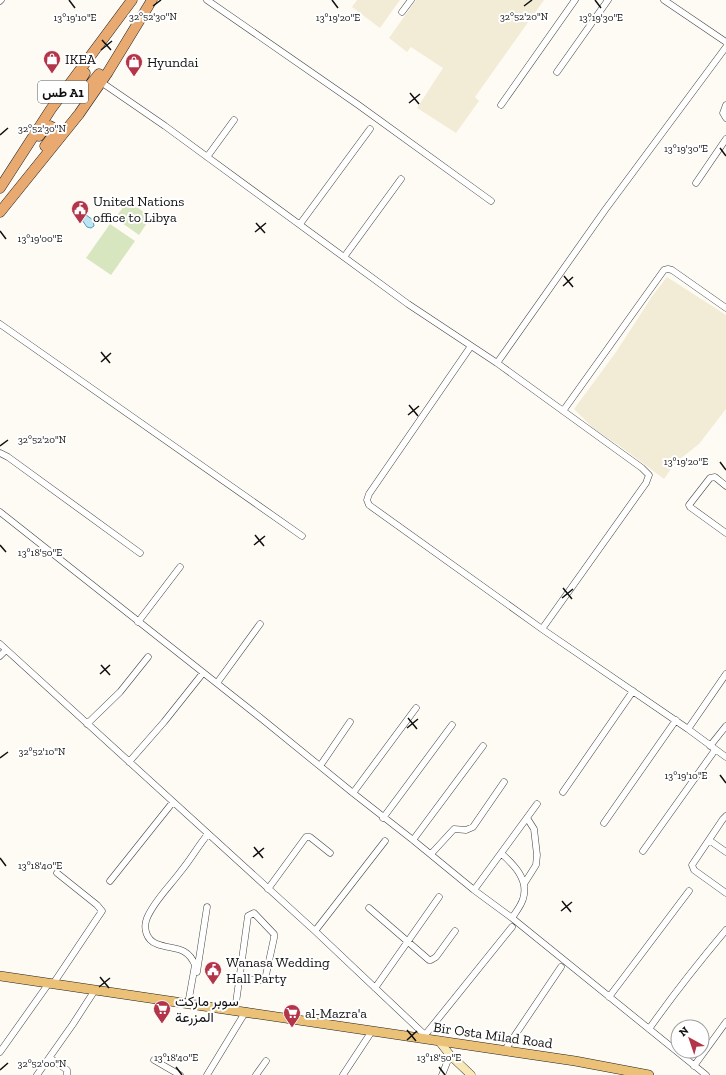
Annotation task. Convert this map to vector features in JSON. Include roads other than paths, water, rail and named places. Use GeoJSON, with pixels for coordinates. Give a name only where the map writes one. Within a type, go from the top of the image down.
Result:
{"type":"FeatureCollection","features":[{"type":"Feature","properties":{"kind":"highway","name":"طس A1"},"geometry":{"type":"LineString","coordinates":[[0,188],[50,109],[132,0]]}},
{"type":"Feature","properties":{"kind":"highway","name":"طس A1"},"geometry":{"type":"LineString","coordinates":[[2,209],[53,147],[101,82],[152,0]]}},
{"type":"Feature","properties":{"kind":"highway"},"geometry":{"type":"LineString","coordinates":[[114,25],[77,86],[79,91],[83,92],[86,90],[152,0]]}},
{"type":"Feature","properties":{"kind":"highway"},"geometry":{"type":"LineString","coordinates":[[2,209],[55,133],[55,129],[50,126],[44,129],[13,169]]}},
{"type":"Feature","properties":{"kind":"main road","name":"Bir Osta Milad Road"},"geometry":{"type":"LineString","coordinates":[[0,976],[188,1004],[246,1011],[372,1031],[425,1037],[439,1041],[575,1061],[649,1075]]}},
{"type":"Feature","properties":{"kind":"main road"},"geometry":{"type":"LineString","coordinates":[[439,1041],[450,1055],[471,1075]]}},
{"type":"Feature","properties":{"kind":"street"},"geometry":{"type":"LineString","coordinates":[[207,0],[357,104],[491,201]]}},
{"type":"Feature","properties":{"kind":"street"},"geometry":{"type":"LineString","coordinates":[[402,12],[411,0]]}},
{"type":"Feature","properties":{"kind":"street"},"geometry":{"type":"LineString","coordinates":[[501,105],[575,0]]}},
{"type":"Feature","properties":{"kind":"street"},"geometry":{"type":"LineString","coordinates":[[557,72],[608,0]]}},
{"type":"Feature","properties":{"kind":"street"},"geometry":{"type":"LineString","coordinates":[[664,0],[726,42]]}},
{"type":"Feature","properties":{"kind":"street"},"geometry":{"type":"LineString","coordinates":[[497,363],[605,210],[726,47]]}},
{"type":"Feature","properties":{"kind":"street"},"geometry":{"type":"LineString","coordinates":[[101,82],[166,126],[408,304],[497,363],[647,471],[649,475],[648,479],[542,629]]}},
{"type":"Feature","properties":{"kind":"street"},"geometry":{"type":"LineString","coordinates":[[726,105],[723,113],[726,118]]}},
{"type":"Feature","properties":{"kind":"street"},"geometry":{"type":"LineString","coordinates":[[207,157],[234,120]]}},
{"type":"Feature","properties":{"kind":"street"},"geometry":{"type":"LineString","coordinates":[[300,224],[370,130]]}},
{"type":"Feature","properties":{"kind":"street"},"geometry":{"type":"LineString","coordinates":[[696,183],[726,139]]}},
{"type":"Feature","properties":{"kind":"street"},"geometry":{"type":"LineString","coordinates":[[344,257],[400,179]]}},
{"type":"Feature","properties":{"kind":"street"},"geometry":{"type":"LineString","coordinates":[[563,411],[664,270],[672,270],[726,308]]}},
{"type":"Feature","properties":{"kind":"street"},"geometry":{"type":"LineString","coordinates":[[0,324],[302,536]]}},
{"type":"Feature","properties":{"kind":"street"},"geometry":{"type":"LineString","coordinates":[[471,346],[369,494],[367,500],[370,506],[542,629],[676,720],[726,757]]}},
{"type":"Feature","properties":{"kind":"street"},"geometry":{"type":"LineString","coordinates":[[0,453],[8,457],[140,553]]}},
{"type":"Feature","properties":{"kind":"street"},"geometry":{"type":"LineString","coordinates":[[726,486],[715,477],[711,477],[689,505],[726,533]]}},
{"type":"Feature","properties":{"kind":"street"},"geometry":{"type":"LineString","coordinates":[[0,512],[217,683],[383,818],[512,918],[706,1075]]}},
{"type":"Feature","properties":{"kind":"street"},"geometry":{"type":"LineString","coordinates":[[138,622],[180,567]]}},
{"type":"Feature","properties":{"kind":"street"},"geometry":{"type":"LineString","coordinates":[[217,683],[260,624]]}},
{"type":"Feature","properties":{"kind":"street"},"geometry":{"type":"LineString","coordinates":[[0,644],[315,931],[425,1037],[512,927]]}},
{"type":"Feature","properties":{"kind":"street"},"geometry":{"type":"LineString","coordinates":[[0,656],[6,650]]}},
{"type":"Feature","properties":{"kind":"street"},"geometry":{"type":"LineString","coordinates":[[87,724],[120,692],[148,657]]}},
{"type":"Feature","properties":{"kind":"street"},"geometry":{"type":"LineString","coordinates":[[129,762],[164,722],[203,673]]}},
{"type":"Feature","properties":{"kind":"street"},"geometry":{"type":"LineString","coordinates":[[688,729],[726,674]]}},
{"type":"Feature","properties":{"kind":"street"},"geometry":{"type":"LineString","coordinates":[[563,792],[633,691]]}},
{"type":"Feature","properties":{"kind":"street"},"geometry":{"type":"LineString","coordinates":[[353,793],[416,708]]}},
{"type":"Feature","properties":{"kind":"street"},"geometry":{"type":"LineString","coordinates":[[604,823],[676,720]]}},
{"type":"Feature","properties":{"kind":"street"},"geometry":{"type":"LineString","coordinates":[[320,766],[350,722]]}},
{"type":"Feature","properties":{"kind":"street"},"geometry":{"type":"LineString","coordinates":[[383,818],[452,725]]}},
{"type":"Feature","properties":{"kind":"street"},"geometry":{"type":"LineString","coordinates":[[643,851],[713,748],[726,726]]}},
{"type":"Feature","properties":{"kind":"street"},"geometry":{"type":"LineString","coordinates":[[413,840],[482,746]]}},
{"type":"Feature","properties":{"kind":"street"},"geometry":{"type":"LineString","coordinates":[[430,854],[454,829],[469,830],[473,827],[504,782]]}},
{"type":"Feature","properties":{"kind":"street"},"geometry":{"type":"LineString","coordinates":[[110,881],[173,802]]}},
{"type":"Feature","properties":{"kind":"street"},"geometry":{"type":"LineString","coordinates":[[474,890],[502,854],[537,804]]}},
{"type":"Feature","properties":{"kind":"street"},"geometry":{"type":"LineString","coordinates":[[726,816],[692,863],[692,868],[726,893]]}},
{"type":"Feature","properties":{"kind":"street"},"geometry":{"type":"LineString","coordinates":[[524,884],[536,865],[537,855],[534,829],[527,818]]}},
{"type":"Feature","properties":{"kind":"street"},"geometry":{"type":"LineString","coordinates":[[188,1004],[195,965],[192,959],[188,954],[179,949],[155,943],[147,934],[146,924],[153,908],[208,834]]}},
{"type":"Feature","properties":{"kind":"street"},"geometry":{"type":"LineString","coordinates":[[268,889],[306,837],[310,837],[330,853]]}},
{"type":"Feature","properties":{"kind":"street"},"geometry":{"type":"LineString","coordinates":[[709,840],[726,852]]}},
{"type":"Feature","properties":{"kind":"street"},"geometry":{"type":"LineString","coordinates":[[315,931],[385,841]]}},
{"type":"Feature","properties":{"kind":"street"},"geometry":{"type":"LineString","coordinates":[[502,854],[522,877],[524,884],[523,900],[512,918]]}},
{"type":"Feature","properties":{"kind":"street"},"geometry":{"type":"LineString","coordinates":[[0,1052],[102,911],[101,908],[57,873]]}},
{"type":"Feature","properties":{"kind":"street"},"geometry":{"type":"LineString","coordinates":[[610,997],[689,891]]}},
{"type":"Feature","properties":{"kind":"street"},"geometry":{"type":"LineString","coordinates":[[375,988],[439,897]]}},
{"type":"Feature","properties":{"kind":"street"},"geometry":{"type":"LineString","coordinates":[[191,989],[196,980],[207,907]]}},
{"type":"Feature","properties":{"kind":"street"},"geometry":{"type":"LineString","coordinates":[[369,908],[428,960],[436,957],[455,931]]}},
{"type":"Feature","properties":{"kind":"street"},"geometry":{"type":"LineString","coordinates":[[235,1010],[248,916],[254,913],[272,931],[274,938],[266,975],[262,980],[240,979]]}},
{"type":"Feature","properties":{"kind":"street"},"geometry":{"type":"LineString","coordinates":[[649,1029],[692,971],[726,930]]}},
{"type":"Feature","properties":{"kind":"street"},"geometry":{"type":"LineString","coordinates":[[505,1050],[561,967]]}},
{"type":"Feature","properties":{"kind":"street"},"geometry":{"type":"LineString","coordinates":[[37,1075],[95,990]]}},
{"type":"Feature","properties":{"kind":"street"},"geometry":{"type":"LineString","coordinates":[[207,1075],[246,1011]]}},
{"type":"Feature","properties":{"kind":"street"},"geometry":{"type":"LineString","coordinates":[[694,1066],[726,1022]]}},
{"type":"Feature","properties":{"kind":"street"},"geometry":{"type":"LineString","coordinates":[[343,1075],[372,1031]]}},
{"type":"Feature","properties":{"kind":"street"},"geometry":{"type":"LineString","coordinates":[[442,1075],[450,1055]]}},
{"type":"Feature","properties":{"kind":"street"},"geometry":{"type":"LineString","coordinates":[[50,1058],[67,1070],[67,1075]]}},
{"type":"Feature","properties":{"kind":"street"},"geometry":{"type":"LineString","coordinates":[[154,1060],[180,1075]]}},
{"type":"Feature","properties":{"kind":"street"},"geometry":{"type":"LineString","coordinates":[[256,1075],[266,1061]]}},
{"type":"Feature","properties":{"kind":"water"},"geometry":{"type":"Polygon","coordinates":[[[79,212],[82,212],[93,220],[94,226],[91,228],[87,227],[82,220],[76,217],[79,212]]]}},
{"type":"Feature","properties":{"kind":"place","name":"IKEA"},"geometry":{"type":"Point","coordinates":[52,74]}},
{"type":"Feature","properties":{"kind":"place","name":"Hyundai"},"geometry":{"type":"Point","coordinates":[134,77]}},
{"type":"Feature","properties":{"kind":"place","name":"United Nations office to Libya"},"geometry":{"type":"Point","coordinates":[80,224]}},
{"type":"Feature","properties":{"kind":"place","name":"Wanasa Wedding Hall Party"},"geometry":{"type":"Point","coordinates":[213,985]}},
{"type":"Feature","properties":{"kind":"place","name":"سوبر ماركت المزرعة"},"geometry":{"type":"Point","coordinates":[162,1024]}},
{"type":"Feature","properties":{"kind":"place","name":"al-Mazra'a"},"geometry":{"type":"Point","coordinates":[292,1028]}}]}
